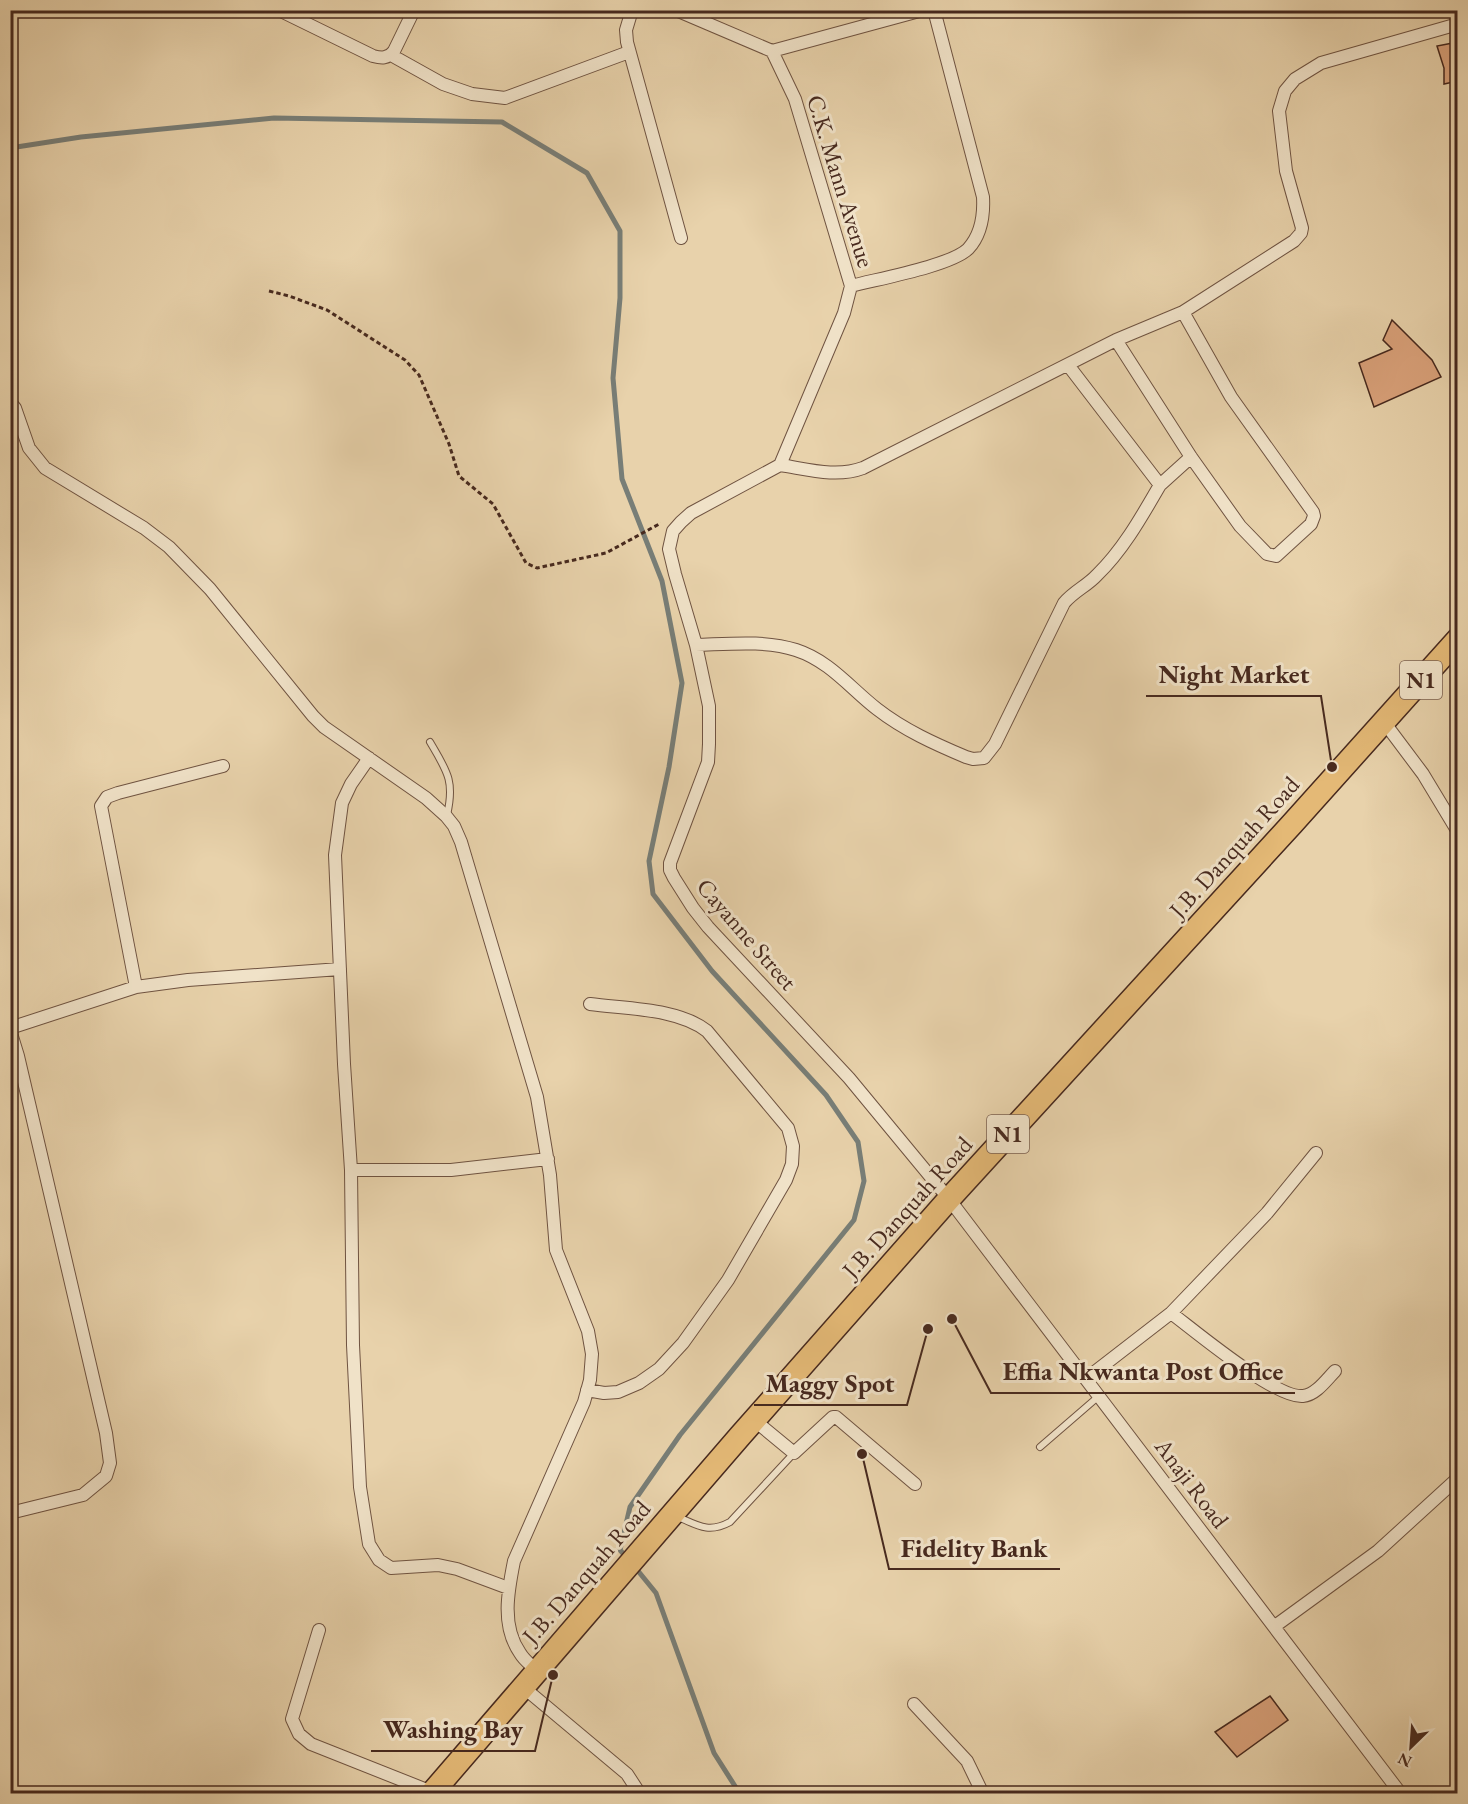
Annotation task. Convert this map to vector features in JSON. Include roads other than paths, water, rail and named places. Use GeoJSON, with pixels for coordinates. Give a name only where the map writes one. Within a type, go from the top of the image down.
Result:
{"type":"FeatureCollection","features":[{"type":"Feature","properties":{"kind":"highway","name":"J.B. Danquah Road"},"geometry":{"type":"LineString","coordinates":[[432,1793],[671,1514],[949,1199],[1458,639]]}},
{"type":"Feature","properties":{"kind":"street"},"geometry":{"type":"LineString","coordinates":[[279,10],[373,56],[382,58],[391,55],[414,10]]}},
{"type":"Feature","properties":{"kind":"street"},"geometry":{"type":"LineString","coordinates":[[632,10],[626,30],[629,52],[681,238]]}},
{"type":"Feature","properties":{"kind":"street"},"geometry":{"type":"LineString","coordinates":[[676,10],[772,51],[923,10]]}},
{"type":"Feature","properties":{"kind":"street"},"geometry":{"type":"LineString","coordinates":[[851,286],[946,261],[969,248],[980,228],[984,213],[984,197],[934,10]]}},
{"type":"Feature","properties":{"kind":"street"},"geometry":{"type":"LineString","coordinates":[[1191,457],[1160,486],[1133,529],[1102,570],[1090,582],[1073,592],[1064,603],[995,744],[984,758],[973,759],[902,726],[877,709],[835,671],[799,651],[781,646],[757,644],[696,645],[671,558],[670,540],[673,531],[691,513],[780,465],[830,472],[852,472],[1116,340],[1183,312],[1294,241],[1301,233],[1301,224],[1286,171],[1278,111],[1285,91],[1296,79],[1321,63],[1458,24]]}},
{"type":"Feature","properties":{"kind":"street","name":"C.K. Mann Avenue"},"geometry":{"type":"LineString","coordinates":[[772,51],[795,99],[851,286],[844,313],[780,465]]}},
{"type":"Feature","properties":{"kind":"street"},"geometry":{"type":"LineString","coordinates":[[391,55],[443,84],[472,94],[505,98],[629,52]]}},
{"type":"Feature","properties":{"kind":"street"},"geometry":{"type":"LineString","coordinates":[[1116,340],[1191,457],[1240,526],[1269,555],[1278,555],[1312,522],[1313,512],[1231,397],[1183,312]]}},
{"type":"Feature","properties":{"kind":"street"},"geometry":{"type":"LineString","coordinates":[[1068,365],[1160,486]]}},
{"type":"Feature","properties":{"kind":"street"},"geometry":{"type":"LineString","coordinates":[[10,402],[15,408],[29,448],[45,468],[144,528],[169,547],[231,614],[324,727],[426,798],[447,816],[454,826],[461,842],[537,1097],[548,1159],[556,1250],[588,1331],[592,1354],[584,1402],[514,1561],[508,1588],[508,1618],[511,1636],[530,1679],[627,1774],[640,1794]]}},
{"type":"Feature","properties":{"kind":"street","name":"Cayanne Street"},"geometry":{"type":"LineString","coordinates":[[696,645],[709,706],[708,762],[670,863],[670,870],[693,908],[708,927],[849,1078],[949,1199]]}},
{"type":"Feature","properties":{"kind":"street"},"geometry":{"type":"LineString","coordinates":[[1384,722],[1424,774],[1458,832]]}},
{"type":"Feature","properties":{"kind":"street"},"geometry":{"type":"LineString","coordinates":[[369,758],[351,784],[342,803],[335,855],[351,1170],[353,1345],[360,1488],[369,1544],[379,1560],[391,1568],[438,1565],[457,1569],[508,1588]]}},
{"type":"Feature","properties":{"kind":"street"},"geometry":{"type":"LineString","coordinates":[[136,987],[101,806],[107,797],[118,793],[223,766]]}},
{"type":"Feature","properties":{"kind":"street"},"geometry":{"type":"LineString","coordinates":[[10,1513],[83,1495],[106,1476],[110,1463],[106,1433],[10,1029],[136,987],[188,980],[340,969]]}},
{"type":"Feature","properties":{"kind":"street"},"geometry":{"type":"LineString","coordinates":[[587,1390],[604,1393],[628,1389],[659,1369],[675,1351],[728,1280],[786,1180],[794,1155],[788,1128],[707,1031],[698,1024],[675,1015],[590,1004]]}},
{"type":"Feature","properties":{"kind":"street"},"geometry":{"type":"LineString","coordinates":[[1087,1378],[1171,1313],[1267,1213],[1316,1153]]}},
{"type":"Feature","properties":{"kind":"street"},"geometry":{"type":"LineString","coordinates":[[351,1170],[450,1170],[548,1159]]}},
{"type":"Feature","properties":{"kind":"street","name":"Anaji Road"},"geometry":{"type":"LineString","coordinates":[[949,1199],[1401,1794]]}},
{"type":"Feature","properties":{"kind":"street"},"geometry":{"type":"LineString","coordinates":[[1171,1313],[1270,1385],[1293,1395],[1311,1394],[1335,1371]]}},
{"type":"Feature","properties":{"kind":"street"},"geometry":{"type":"LineString","coordinates":[[754,1420],[794,1453],[836,1417],[915,1484]]}},
{"type":"Feature","properties":{"kind":"street"},"geometry":{"type":"LineString","coordinates":[[1275,1626],[1378,1551],[1458,1478]]}},
{"type":"Feature","properties":{"kind":"street"},"geometry":{"type":"LineString","coordinates":[[319,1630],[292,1719],[298,1734],[311,1744],[432,1793]]}},
{"type":"Feature","properties":{"kind":"street"},"geometry":{"type":"LineString","coordinates":[[914,1704],[967,1761],[974,1771],[983,1794]]}},
{"type":"Feature","properties":{"kind":"lane"},"geometry":{"type":"LineString","coordinates":[[430,742],[450,781],[451,796],[447,816]]}},
{"type":"Feature","properties":{"kind":"lane"},"geometry":{"type":"LineString","coordinates":[[1040,1446],[1099,1395]]}},
{"type":"Feature","properties":{"kind":"lane"},"geometry":{"type":"LineString","coordinates":[[671,1514],[705,1528],[719,1528],[730,1522],[794,1453]]}},
{"type":"Feature","properties":{"kind":"waterway"},"geometry":{"type":"LineString","coordinates":[[10,148],[81,137],[274,118],[502,122],[587,173],[620,231],[620,298],[613,378],[622,479],[662,581],[682,683],[669,767],[649,861],[653,894],[712,971],[826,1095],[858,1142],[864,1181],[854,1220],[680,1435],[630,1507],[620,1550],[628,1559]]}},
{"type":"Feature","properties":{"kind":"waterway"},"geometry":{"type":"LineString","coordinates":[[634,1566],[656,1593],[714,1753],[740,1794]]}},
{"type":"Feature","properties":{"kind":"place","name":"Night Market"},"geometry":{"type":"Point","coordinates":[1332,767]}},
{"type":"Feature","properties":{"kind":"place","name":"Effia Nkwanta Post Office"},"geometry":{"type":"Point","coordinates":[952,1319]}},
{"type":"Feature","properties":{"kind":"place","name":"Maggy Spot"},"geometry":{"type":"Point","coordinates":[928,1329]}},
{"type":"Feature","properties":{"kind":"place","name":"Fidelity Bank"},"geometry":{"type":"Point","coordinates":[862,1454]}},
{"type":"Feature","properties":{"kind":"place","name":"Washing Bay"},"geometry":{"type":"Point","coordinates":[553,1675]}}]}
